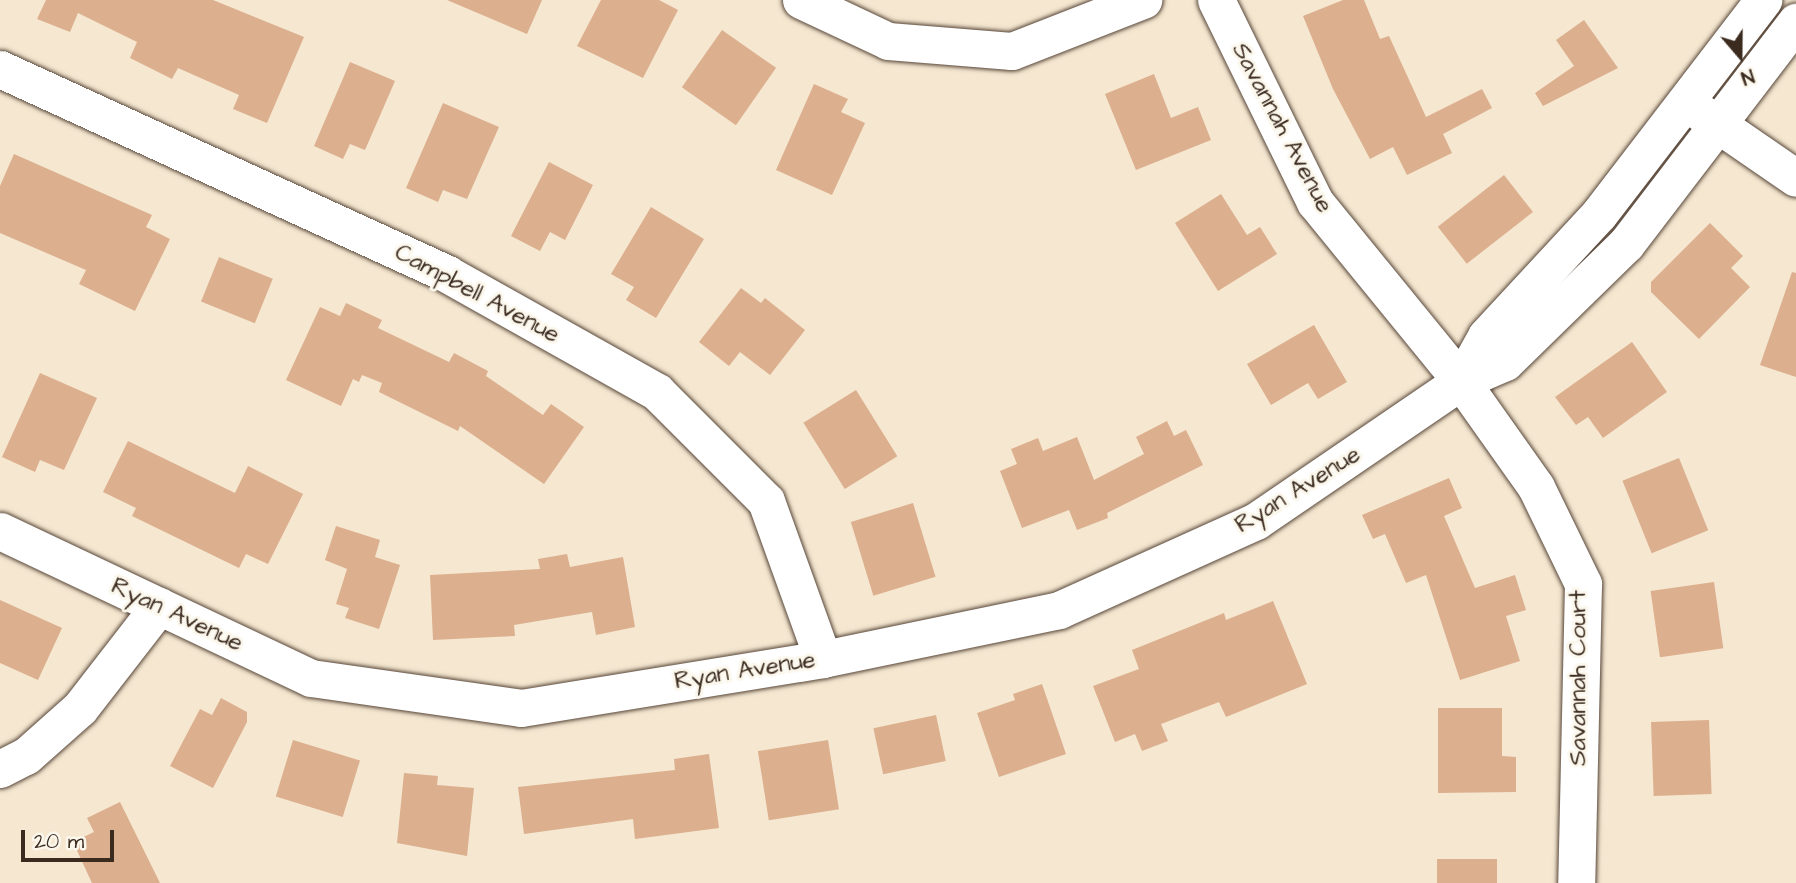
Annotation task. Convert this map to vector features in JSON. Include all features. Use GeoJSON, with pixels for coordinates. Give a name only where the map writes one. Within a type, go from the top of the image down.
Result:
{"type":"FeatureCollection","features":[{"type":"Feature","properties":{"kind":"street"},"geometry":{"type":"LineString","coordinates":[[801,0],[888,41],[1012,51],[1143,0]]}},
{"type":"Feature","properties":{"kind":"street","name":"Savannah Avenue"},"geometry":{"type":"LineString","coordinates":[[1216,0],[1315,202],[1461,382]]}},
{"type":"Feature","properties":{"kind":"street","name":"Ryan Avenue"},"geometry":{"type":"LineString","coordinates":[[1461,382],[1486,336],[1540,283],[1688,104],[1763,0]]}},
{"type":"Feature","properties":{"kind":"street","name":"Ryan Avenue"},"geometry":{"type":"LineString","coordinates":[[0,531],[311,678],[521,708],[823,659],[1059,610],[1256,521],[1461,382],[1505,362],[1626,244],[1720,125],[1796,22]]}},
{"type":"Feature","properties":{"kind":"street","name":"Campbell Avenue"},"geometry":{"type":"LineString","coordinates":[[0,69],[447,274],[657,392],[766,501],[823,659]]}},
{"type":"Feature","properties":{"kind":"street"},"geometry":{"type":"LineString","coordinates":[[1688,104],[1796,178]]}},
{"type":"Feature","properties":{"kind":"street","name":"Savannah Court"},"geometry":{"type":"LineString","coordinates":[[1461,382],[1536,487],[1583,584],[1576,883]]}},
{"type":"Feature","properties":{"kind":"street"},"geometry":{"type":"LineString","coordinates":[[0,769],[26,756],[80,708],[159,606]]}},
{"type":"Feature","properties":{"kind":"building"},"geometry":{"type":"Polygon","coordinates":[[[46,0],[213,0],[304,37],[267,123],[233,109],[239,95],[178,68],[172,79],[130,58],[137,42],[78,13],[70,32],[37,19],[46,0]]]}},
{"type":"Feature","properties":{"kind":"building"},"geometry":{"type":"Polygon","coordinates":[[[447,0],[542,0],[527,34],[447,0]]]}},
{"type":"Feature","properties":{"kind":"building"},"geometry":{"type":"Polygon","coordinates":[[[601,0],[659,0],[678,10],[643,78],[577,46],[601,0]]]}},
{"type":"Feature","properties":{"kind":"building"},"geometry":{"type":"Polygon","coordinates":[[[1343,0],[1364,0],[1380,39],[1389,36],[1426,117],[1482,89],[1492,108],[1443,134],[1452,153],[1407,175],[1393,147],[1370,159],[1333,89],[1303,16],[1343,0]]]}},
{"type":"Feature","properties":{"kind":"building"},"geometry":{"type":"Polygon","coordinates":[[[1584,20],[1618,68],[1543,106],[1535,93],[1574,66],[1556,40],[1584,20]]]}},
{"type":"Feature","properties":{"kind":"building"},"geometry":{"type":"Polygon","coordinates":[[[722,30],[776,68],[736,125],[682,87],[722,30]]]}},
{"type":"Feature","properties":{"kind":"building"},"geometry":{"type":"Polygon","coordinates":[[[350,62],[395,81],[365,150],[350,144],[343,159],[314,146],[350,62]]]}},
{"type":"Feature","properties":{"kind":"building"},"geometry":{"type":"Polygon","coordinates":[[[1154,74],[1171,118],[1198,107],[1211,140],[1136,170],[1105,94],[1154,74]]]}},
{"type":"Feature","properties":{"kind":"building"},"geometry":{"type":"Polygon","coordinates":[[[814,84],[848,99],[841,112],[865,123],[832,195],[776,170],[814,84]]]}},
{"type":"Feature","properties":{"kind":"building"},"geometry":{"type":"Polygon","coordinates":[[[443,103],[499,127],[467,199],[443,190],[438,202],[406,188],[443,103]]]}},
{"type":"Feature","properties":{"kind":"building"},"geometry":{"type":"Polygon","coordinates":[[[14,154],[152,215],[146,227],[170,239],[135,311],[79,284],[86,270],[0,233],[0,186],[14,154]]]}},
{"type":"Feature","properties":{"kind":"building"},"geometry":{"type":"Polygon","coordinates":[[[549,162],[593,185],[565,240],[550,232],[540,251],[511,236],[549,162]]]}},
{"type":"Feature","properties":{"kind":"building"},"geometry":{"type":"Polygon","coordinates":[[[1504,175],[1533,212],[1467,264],[1438,227],[1504,175]]]}},
{"type":"Feature","properties":{"kind":"building"},"geometry":{"type":"Polygon","coordinates":[[[1221,194],[1247,235],[1260,227],[1277,254],[1218,291],[1175,223],[1221,194]]]}},
{"type":"Feature","properties":{"kind":"building"},"geometry":{"type":"Polygon","coordinates":[[[651,207],[704,239],[656,318],[626,300],[634,287],[611,274],[651,207]]]}},
{"type":"Feature","properties":{"kind":"building"},"geometry":{"type":"Polygon","coordinates":[[[1710,223],[1743,256],[1731,268],[1750,287],[1699,339],[1651,292],[1651,282],[1710,223]]]}},
{"type":"Feature","properties":{"kind":"building"},"geometry":{"type":"Polygon","coordinates":[[[219,257],[273,279],[255,323],[201,302],[219,257]]]}},
{"type":"Feature","properties":{"kind":"building"},"geometry":{"type":"Polygon","coordinates":[[[1792,272],[1796,273],[1796,377],[1760,365],[1792,272]]]}},
{"type":"Feature","properties":{"kind":"building"},"geometry":{"type":"Polygon","coordinates":[[[741,288],[761,303],[765,298],[805,330],[770,375],[740,352],[729,366],[699,342],[741,288]]]}},
{"type":"Feature","properties":{"kind":"building"},"geometry":{"type":"Polygon","coordinates":[[[346,303],[382,320],[378,328],[449,362],[454,353],[488,371],[486,376],[543,415],[551,404],[584,427],[544,484],[460,426],[458,431],[379,392],[382,383],[362,375],[359,382],[353,379],[341,406],[286,380],[320,307],[340,316],[346,303]]]}},
{"type":"Feature","properties":{"kind":"building"},"geometry":{"type":"Polygon","coordinates":[[[1314,325],[1347,382],[1318,399],[1308,383],[1271,405],[1247,364],[1314,325]]]}},
{"type":"Feature","properties":{"kind":"building"},"geometry":{"type":"Polygon","coordinates":[[[1632,342],[1667,392],[1603,438],[1588,417],[1576,425],[1555,397],[1632,342]]]}},
{"type":"Feature","properties":{"kind":"building"},"geometry":{"type":"Polygon","coordinates":[[[40,373],[97,398],[64,470],[40,460],[35,472],[2,457],[40,373]]]}},
{"type":"Feature","properties":{"kind":"building"},"geometry":{"type":"Polygon","coordinates":[[[856,390],[897,456],[845,489],[803,423],[856,390]]]}},
{"type":"Feature","properties":{"kind":"building"},"geometry":{"type":"Polygon","coordinates":[[[1167,421],[1174,436],[1186,430],[1203,465],[1107,513],[1108,518],[1077,530],[1069,510],[1022,528],[1000,471],[1017,464],[1011,449],[1038,438],[1043,451],[1077,437],[1094,480],[1144,454],[1136,437],[1167,421]]]}},
{"type":"Feature","properties":{"kind":"building"},"geometry":{"type":"Polygon","coordinates":[[[128,441],[235,493],[248,466],[303,494],[268,564],[246,554],[239,568],[132,516],[136,508],[103,492],[128,441]]]}},
{"type":"Feature","properties":{"kind":"building"},"geometry":{"type":"Polygon","coordinates":[[[1679,458],[1708,530],[1652,553],[1622,481],[1679,458]]]}},
{"type":"Feature","properties":{"kind":"building"},"geometry":{"type":"Polygon","coordinates":[[[1449,478],[1462,508],[1444,516],[1475,588],[1515,575],[1526,610],[1506,616],[1520,661],[1460,680],[1426,575],[1406,583],[1385,534],[1373,539],[1362,515],[1449,478]]]}},
{"type":"Feature","properties":{"kind":"building"},"geometry":{"type":"Polygon","coordinates":[[[913,503],[936,577],[873,596],[851,522],[913,503]]]}},
{"type":"Feature","properties":{"kind":"building"},"geometry":{"type":"Polygon","coordinates":[[[336,526],[380,540],[375,557],[400,565],[379,629],[345,618],[349,608],[336,604],[347,569],[325,560],[336,526]]]}},
{"type":"Feature","properties":{"kind":"building"},"geometry":{"type":"Polygon","coordinates":[[[567,554],[570,567],[623,557],[635,627],[596,635],[592,612],[514,625],[515,636],[433,640],[430,575],[540,569],[538,559],[567,554]]]}},
{"type":"Feature","properties":{"kind":"building"},"geometry":{"type":"Polygon","coordinates":[[[1714,582],[1723,648],[1660,657],[1651,591],[1714,582]]]}},
{"type":"Feature","properties":{"kind":"building"},"geometry":{"type":"Polygon","coordinates":[[[0,600],[62,628],[38,680],[0,663],[0,600]]]}},
{"type":"Feature","properties":{"kind":"building"},"geometry":{"type":"Polygon","coordinates":[[[1273,601],[1307,684],[1226,717],[1219,702],[1161,724],[1168,741],[1142,751],[1135,734],[1115,742],[1093,686],[1139,669],[1132,650],[1224,613],[1226,620],[1273,601]]]}},
{"type":"Feature","properties":{"kind":"building"},"geometry":{"type":"Polygon","coordinates":[[[1042,684],[1066,754],[999,777],[977,713],[1015,700],[1013,694],[1042,684]]]}},
{"type":"Feature","properties":{"kind":"building"},"geometry":{"type":"Polygon","coordinates":[[[221,698],[247,712],[247,722],[213,788],[170,766],[200,709],[212,715],[221,698]]]}},
{"type":"Feature","properties":{"kind":"building"},"geometry":{"type":"Polygon","coordinates":[[[1438,708],[1502,708],[1502,756],[1516,757],[1516,792],[1438,793],[1438,708]]]}},
{"type":"Feature","properties":{"kind":"building"},"geometry":{"type":"Polygon","coordinates":[[[936,715],[946,761],[883,774],[873,728],[936,715]]]}},
{"type":"Feature","properties":{"kind":"building"},"geometry":{"type":"Polygon","coordinates":[[[1709,720],[1712,794],[1654,796],[1651,722],[1709,720]]]}},
{"type":"Feature","properties":{"kind":"building"},"geometry":{"type":"Polygon","coordinates":[[[293,740],[360,760],[343,817],[276,796],[293,740]]]}},
{"type":"Feature","properties":{"kind":"building"},"geometry":{"type":"Polygon","coordinates":[[[828,740],[839,809],[769,820],[758,751],[828,740]]]}},
{"type":"Feature","properties":{"kind":"building"},"geometry":{"type":"Polygon","coordinates":[[[709,754],[719,828],[635,839],[633,819],[524,834],[518,787],[675,770],[674,759],[709,754]]]}},
{"type":"Feature","properties":{"kind":"building"},"geometry":{"type":"Polygon","coordinates":[[[404,773],[438,776],[437,785],[474,788],[467,856],[397,843],[404,773]]]}},
{"type":"Feature","properties":{"kind":"building"},"geometry":{"type":"Polygon","coordinates":[[[120,802],[160,883],[92,883],[73,842],[94,832],[87,818],[120,802]]]}},
{"type":"Feature","properties":{"kind":"building"},"geometry":{"type":"Polygon","coordinates":[[[1437,859],[1497,859],[1497,883],[1437,883],[1437,859]]]}}]}
